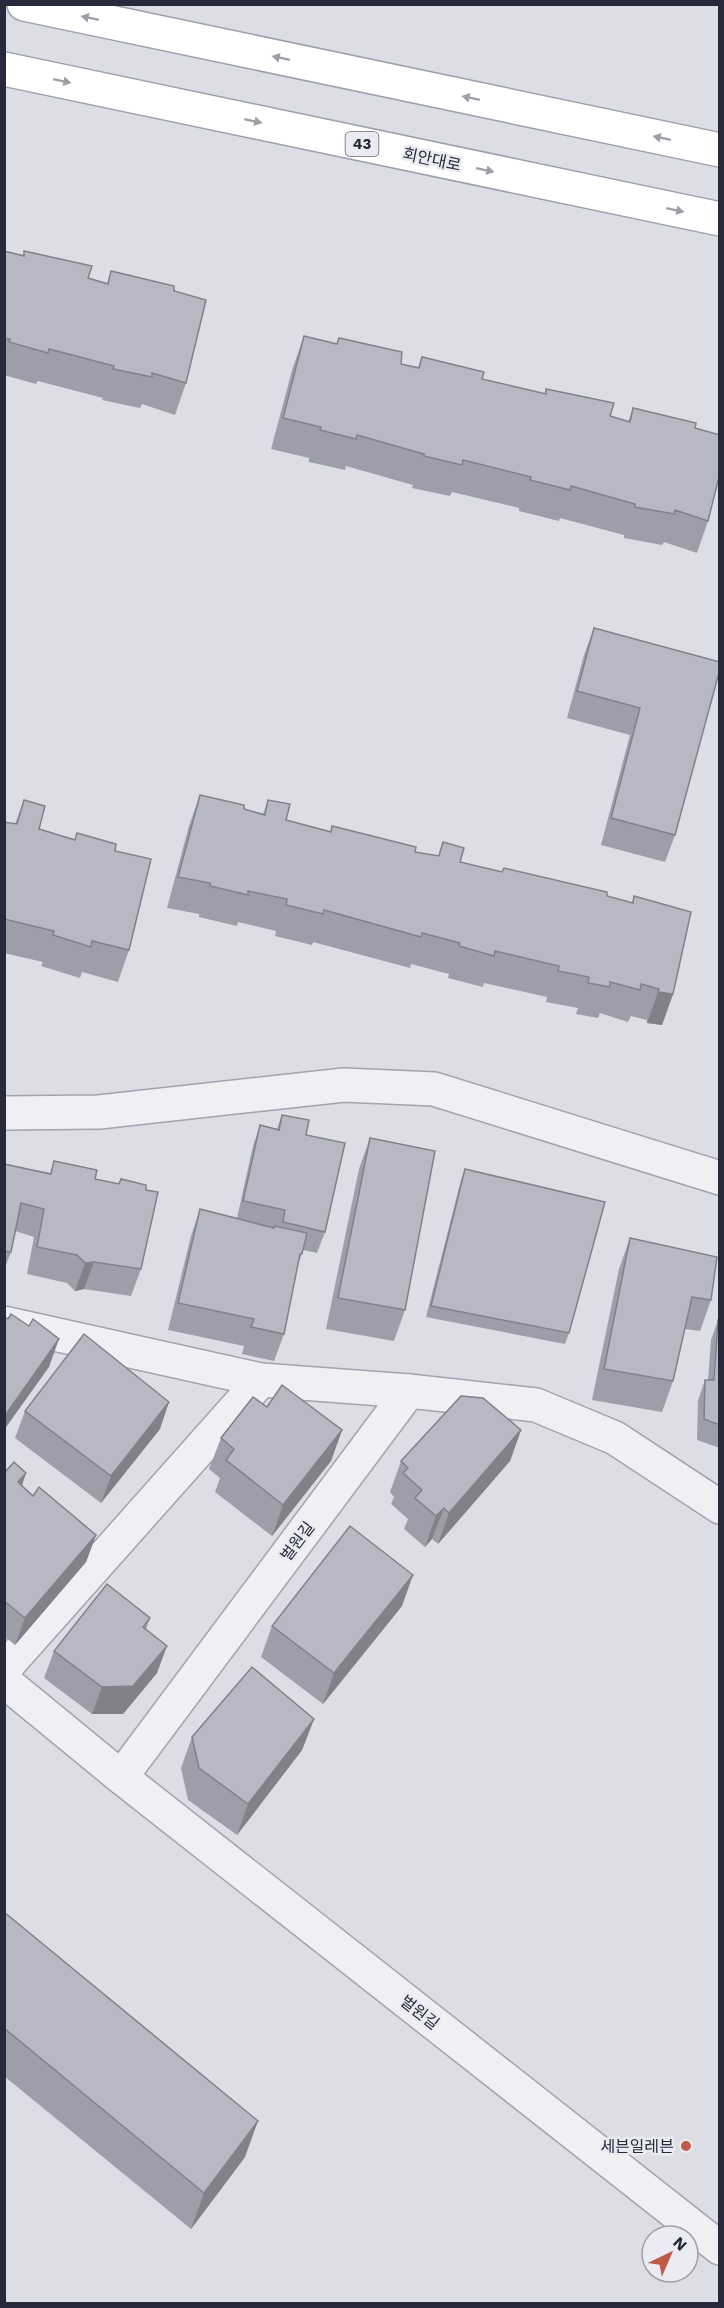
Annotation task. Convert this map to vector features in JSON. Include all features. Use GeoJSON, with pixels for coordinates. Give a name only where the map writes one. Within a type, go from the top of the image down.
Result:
{"type":"FeatureCollection","features":[{"type":"Feature","properties":{"kind":"main road"},"geometry":{"type":"LineString","coordinates":[[24,4],[720,150]]}},
{"type":"Feature","properties":{"kind":"main road","name":"회안대로"},"geometry":{"type":"LineString","coordinates":[[4,69],[720,219]]}},
{"type":"Feature","properties":{"kind":"street"},"geometry":{"type":"LineString","coordinates":[[4,1113],[99,1113],[344,1085],[434,1089],[720,1178]]}},
{"type":"Feature","properties":{"kind":"street"},"geometry":{"type":"LineString","coordinates":[[4,1323],[261,1380],[409,1391],[536,1405],[615,1438],[720,1507]]}},
{"type":"Feature","properties":{"kind":"street"},"geometry":{"type":"LineString","coordinates":[[4,1669],[261,1380]]}},
{"type":"Feature","properties":{"kind":"street","name":"벌원길"},"geometry":{"type":"LineString","coordinates":[[121,1777],[409,1391]]}},
{"type":"Feature","properties":{"kind":"street","name":"벌원길"},"geometry":{"type":"LineString","coordinates":[[4,1681],[121,1777],[720,2248]]}},
{"type":"Feature","properties":{"kind":"building"},"geometry":{"type":"Polygon","coordinates":[[[4,251],[24,256],[24,251],[92,266],[88,278],[108,284],[111,271],[174,286],[174,291],[206,300],[186,383],[152,373],[152,377],[113,369],[114,366],[49,349],[48,353],[9,342],[10,339],[4,338],[4,251]]]}},
{"type":"Feature","properties":{"kind":"building"},"geometry":{"type":"Polygon","coordinates":[[[304,336],[337,344],[339,338],[402,352],[401,364],[419,368],[422,357],[484,372],[482,379],[546,394],[546,389],[614,403],[610,416],[630,422],[633,408],[696,423],[695,428],[720,435],[720,473],[708,521],[675,510],[674,514],[635,507],[635,504],[571,486],[570,490],[530,480],[531,477],[463,460],[462,465],[424,456],[424,454],[357,435],[356,439],[320,430],[321,427],[283,418],[304,336]]]}},
{"type":"Feature","properties":{"kind":"building"},"geometry":{"type":"Polygon","coordinates":[[[594,628],[720,662],[675,835],[611,818],[640,708],[577,691],[594,628]]]}},
{"type":"Feature","properties":{"kind":"building"},"geometry":{"type":"Polygon","coordinates":[[[200,795],[244,805],[244,809],[265,815],[268,800],[290,804],[286,820],[331,832],[332,826],[416,847],[415,852],[439,856],[443,842],[464,848],[460,862],[502,872],[504,868],[607,892],[607,896],[633,903],[634,896],[691,912],[673,994],[658,992],[659,989],[641,984],[640,990],[610,982],[610,987],[588,983],[589,977],[558,971],[559,966],[495,951],[494,956],[459,946],[460,943],[422,933],[421,937],[324,910],[323,914],[286,905],[287,899],[248,891],[248,895],[210,886],[210,883],[178,877],[200,795]]]}},
{"type":"Feature","properties":{"kind":"building"},"geometry":{"type":"Polygon","coordinates":[[[24,800],[45,806],[39,829],[75,840],[77,833],[116,844],[115,851],[151,859],[129,950],[92,941],[91,947],[53,935],[54,931],[4,919],[4,822],[17,824],[24,800]]]}},
{"type":"Feature","properties":{"kind":"building"},"geometry":{"type":"Polygon","coordinates":[[[282,1115],[309,1120],[306,1135],[345,1143],[325,1232],[283,1222],[285,1210],[243,1201],[260,1125],[279,1130],[282,1115]]]}},
{"type":"Feature","properties":{"kind":"building"},"geometry":{"type":"Polygon","coordinates":[[[370,1138],[435,1151],[405,1310],[338,1298],[370,1138]]]}},
{"type":"Feature","properties":{"kind":"building"},"geometry":{"type":"Polygon","coordinates":[[[54,1161],[97,1170],[95,1179],[119,1184],[121,1179],[146,1185],[146,1190],[158,1192],[141,1269],[94,1262],[85,1263],[77,1255],[37,1247],[44,1209],[21,1203],[11,1252],[4,1251],[4,1164],[51,1174],[54,1161]]]}},
{"type":"Feature","properties":{"kind":"building"},"geometry":{"type":"Polygon","coordinates":[[[465,1169],[605,1202],[569,1333],[431,1306],[465,1169]]]}},
{"type":"Feature","properties":{"kind":"building"},"geometry":{"type":"Polygon","coordinates":[[[200,1209],[274,1228],[275,1226],[307,1233],[302,1254],[300,1254],[284,1334],[251,1327],[254,1319],[178,1303],[200,1209]]]}},
{"type":"Feature","properties":{"kind":"building"},"geometry":{"type":"Polygon","coordinates":[[[630,1238],[717,1257],[711,1300],[692,1297],[673,1381],[604,1369],[630,1238]]]}},
{"type":"Feature","properties":{"kind":"building"},"geometry":{"type":"Polygon","coordinates":[[[11,1314],[29,1326],[33,1319],[59,1339],[4,1417],[4,1316],[8,1319],[11,1314]]]}},
{"type":"Feature","properties":{"kind":"building"},"geometry":{"type":"Polygon","coordinates":[[[718,1320],[720,1320],[720,1425],[704,1419],[705,1380],[714,1380],[718,1320]]]}},
{"type":"Feature","properties":{"kind":"building"},"geometry":{"type":"Polygon","coordinates":[[[84,1334],[169,1402],[111,1476],[25,1411],[84,1334]]]}},
{"type":"Feature","properties":{"kind":"building"},"geometry":{"type":"Polygon","coordinates":[[[282,1385],[342,1430],[283,1505],[226,1460],[234,1449],[221,1438],[253,1397],[267,1407],[282,1385]]]}},
{"type":"Feature","properties":{"kind":"building"},"geometry":{"type":"Polygon","coordinates":[[[461,1396],[483,1398],[521,1430],[449,1513],[444,1508],[436,1516],[415,1498],[422,1490],[403,1473],[408,1468],[401,1461],[461,1396]]]}},
{"type":"Feature","properties":{"kind":"building"},"geometry":{"type":"Polygon","coordinates":[[[14,1462],[26,1473],[18,1482],[33,1496],[39,1487],[96,1535],[25,1618],[4,1601],[4,1473],[14,1462]]]}},
{"type":"Feature","properties":{"kind":"building"},"geometry":{"type":"Polygon","coordinates":[[[350,1526],[413,1575],[334,1673],[272,1626],[350,1526]]]}},
{"type":"Feature","properties":{"kind":"building"},"geometry":{"type":"Polygon","coordinates":[[[107,1584],[150,1618],[143,1627],[167,1646],[133,1686],[102,1687],[54,1651],[107,1584]]]}},
{"type":"Feature","properties":{"kind":"building"},"geometry":{"type":"Polygon","coordinates":[[[252,1667],[314,1719],[248,1804],[199,1768],[192,1737],[252,1667]]]}},
{"type":"Feature","properties":{"kind":"building"},"geometry":{"type":"Polygon","coordinates":[[[4,1912],[258,2121],[204,2193],[4,2028],[4,1912]]]}},
{"type":"Feature","properties":{"kind":"place","name":"세븐일레븐"},"geometry":{"type":"Point","coordinates":[686,2146]}}]}
